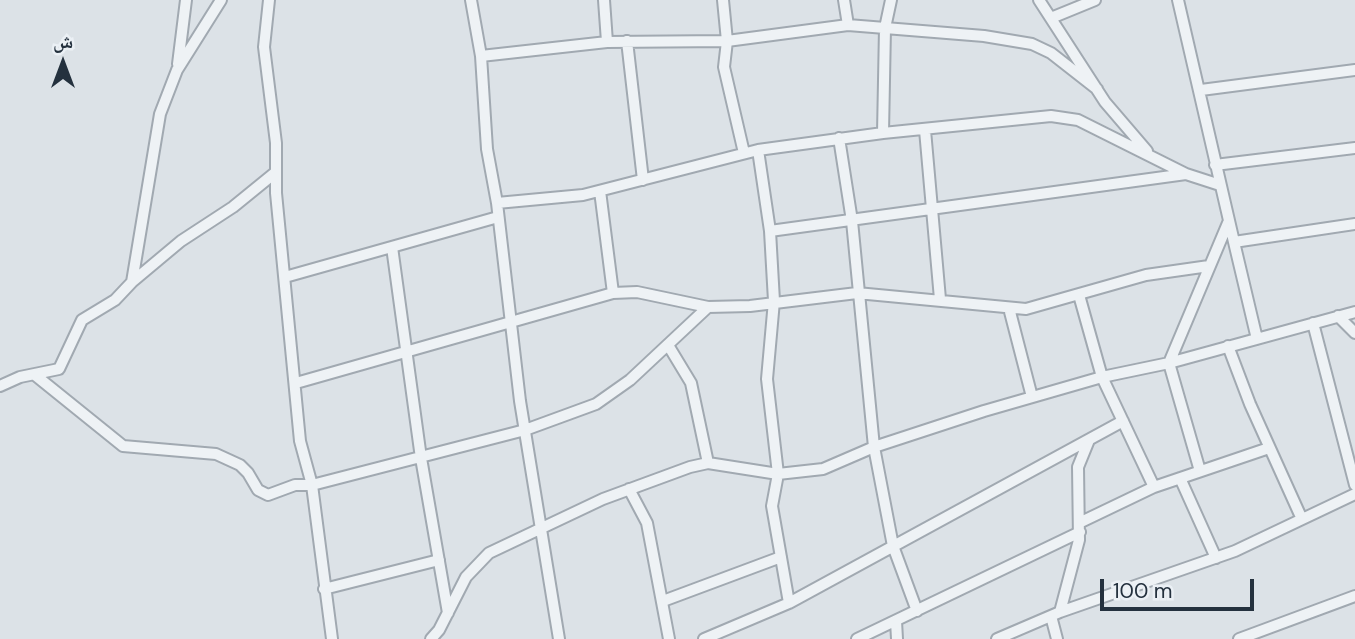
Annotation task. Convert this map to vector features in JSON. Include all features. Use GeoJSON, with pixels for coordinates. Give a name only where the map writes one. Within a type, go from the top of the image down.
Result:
{"type":"FeatureCollection","features":[{"type":"Feature","properties":{"kind":"street"},"geometry":{"type":"LineString","coordinates":[[177,70],[186,0]]}},
{"type":"Feature","properties":{"kind":"street"},"geometry":{"type":"LineString","coordinates":[[132,282],[160,114],[177,70],[221,0]]}},
{"type":"Feature","properties":{"kind":"street"},"geometry":{"type":"LineString","coordinates":[[269,0],[264,47],[276,142],[276,172],[302,453],[312,485],[332,639]]}},
{"type":"Feature","properties":{"kind":"street"},"geometry":{"type":"LineString","coordinates":[[471,0],[481,56],[485,131],[497,203],[525,430],[559,639]]}},
{"type":"Feature","properties":{"kind":"street"},"geometry":{"type":"LineString","coordinates":[[604,0],[607,41]]}},
{"type":"Feature","properties":{"kind":"street"},"geometry":{"type":"LineString","coordinates":[[723,0],[727,41],[724,67],[744,153]]}},
{"type":"Feature","properties":{"kind":"street"},"geometry":{"type":"LineString","coordinates":[[844,0],[848,25]]}},
{"type":"Feature","properties":{"kind":"street"},"geometry":{"type":"LineString","coordinates":[[883,132],[885,28],[891,0]]}},
{"type":"Feature","properties":{"kind":"street"},"geometry":{"type":"LineString","coordinates":[[1039,0],[1097,89],[1151,155]]}},
{"type":"Feature","properties":{"kind":"street"},"geometry":{"type":"LineString","coordinates":[[1051,18],[1095,0]]}},
{"type":"Feature","properties":{"kind":"street"},"geometry":{"type":"LineString","coordinates":[[1178,0],[1257,339]]}},
{"type":"Feature","properties":{"kind":"street"},"geometry":{"type":"LineString","coordinates":[[481,56],[607,41],[727,41],[848,25],[1032,44],[1051,53],[1097,89]]}},
{"type":"Feature","properties":{"kind":"street"},"geometry":{"type":"LineString","coordinates":[[627,41],[643,180]]}},
{"type":"Feature","properties":{"kind":"street"},"geometry":{"type":"LineString","coordinates":[[1201,90],[1355,70]]}},
{"type":"Feature","properties":{"kind":"street"},"geometry":{"type":"LineString","coordinates":[[497,203],[600,191],[758,150],[883,132],[1066,117],[1151,155],[1186,174],[1220,185]]}},
{"type":"Feature","properties":{"kind":"street"},"geometry":{"type":"LineString","coordinates":[[925,130],[940,299]]}},
{"type":"Feature","properties":{"kind":"street"},"geometry":{"type":"LineString","coordinates":[[839,138],[852,221],[874,447],[893,547],[917,611]]}},
{"type":"Feature","properties":{"kind":"street"},"geometry":{"type":"LineString","coordinates":[[1215,165],[1355,148]]}},
{"type":"Feature","properties":{"kind":"street"},"geometry":{"type":"LineString","coordinates":[[758,150],[770,231],[774,302],[767,379],[778,474],[772,506],[789,603]]}},
{"type":"Feature","properties":{"kind":"street"},"geometry":{"type":"LineString","coordinates":[[0,386],[20,377],[59,369],[82,320],[116,300],[132,282],[181,241],[233,206],[276,172]]}},
{"type":"Feature","properties":{"kind":"street"},"geometry":{"type":"LineString","coordinates":[[770,231],[1186,174]]}},
{"type":"Feature","properties":{"kind":"street"},"geometry":{"type":"LineString","coordinates":[[600,191],[613,293]]}},
{"type":"Feature","properties":{"kind":"street"},"geometry":{"type":"LineString","coordinates":[[285,277],[498,217]]}},
{"type":"Feature","properties":{"kind":"street"},"geometry":{"type":"LineString","coordinates":[[1200,471],[1169,363],[1228,223]]}},
{"type":"Feature","properties":{"kind":"street"},"geometry":{"type":"LineString","coordinates":[[1234,242],[1355,224]]}},
{"type":"Feature","properties":{"kind":"street"},"geometry":{"type":"LineString","coordinates":[[392,247],[421,458],[448,613]]}},
{"type":"Feature","properties":{"kind":"street"},"geometry":{"type":"LineString","coordinates":[[296,383],[408,349],[613,293],[637,292],[708,307],[857,293],[940,299],[1009,308],[1041,307],[1146,275],[1209,266]]}},
{"type":"Feature","properties":{"kind":"street"},"geometry":{"type":"LineString","coordinates":[[1079,295],[1102,377],[1154,487]]}},
{"type":"Feature","properties":{"kind":"street"},"geometry":{"type":"LineString","coordinates":[[34,375],[122,446],[216,454],[248,473],[262,495],[295,485],[312,485],[525,430],[604,399],[708,307]]}},
{"type":"Feature","properties":{"kind":"street"},"geometry":{"type":"LineString","coordinates":[[1009,308],[1032,397]]}},
{"type":"Feature","properties":{"kind":"street"},"geometry":{"type":"LineString","coordinates":[[431,639],[466,577],[489,553],[629,489],[708,463],[778,474],[823,469],[874,447],[1032,397],[1355,312]]}},
{"type":"Feature","properties":{"kind":"street"},"geometry":{"type":"LineString","coordinates":[[1338,316],[1355,332]]}},
{"type":"Feature","properties":{"kind":"street"},"geometry":{"type":"LineString","coordinates":[[1313,323],[1355,485]]}},
{"type":"Feature","properties":{"kind":"street"},"geometry":{"type":"LineString","coordinates":[[668,345],[691,383],[708,463]]}},
{"type":"Feature","properties":{"kind":"street"},"geometry":{"type":"LineString","coordinates":[[1228,346],[1269,448],[1301,517]]}},
{"type":"Feature","properties":{"kind":"street"},"geometry":{"type":"LineString","coordinates":[[704,639],[789,603],[1123,421]]}},
{"type":"Feature","properties":{"kind":"street"},"geometry":{"type":"LineString","coordinates":[[1057,639],[1055,614],[1080,527],[1076,479],[1083,452],[1091,438]]}},
{"type":"Feature","properties":{"kind":"street"},"geometry":{"type":"LineString","coordinates":[[857,639],[917,611],[1154,487],[1269,448]]}},
{"type":"Feature","properties":{"kind":"street"},"geometry":{"type":"LineString","coordinates":[[1180,478],[1216,558]]}},
{"type":"Feature","properties":{"kind":"street"},"geometry":{"type":"LineString","coordinates":[[629,489],[647,523],[669,639]]}},
{"type":"Feature","properties":{"kind":"street"},"geometry":{"type":"LineString","coordinates":[[997,639],[1055,614],[1216,558],[1355,494]]}},
{"type":"Feature","properties":{"kind":"street"},"geometry":{"type":"LineString","coordinates":[[663,601],[781,557]]}},
{"type":"Feature","properties":{"kind":"street"},"geometry":{"type":"LineString","coordinates":[[324,589],[439,560]]}},
{"type":"Feature","properties":{"kind":"street"},"geometry":{"type":"LineString","coordinates":[[1239,639],[1355,596]]}},
{"type":"Feature","properties":{"kind":"street"},"geometry":{"type":"LineString","coordinates":[[896,621],[897,639]]}}]}
